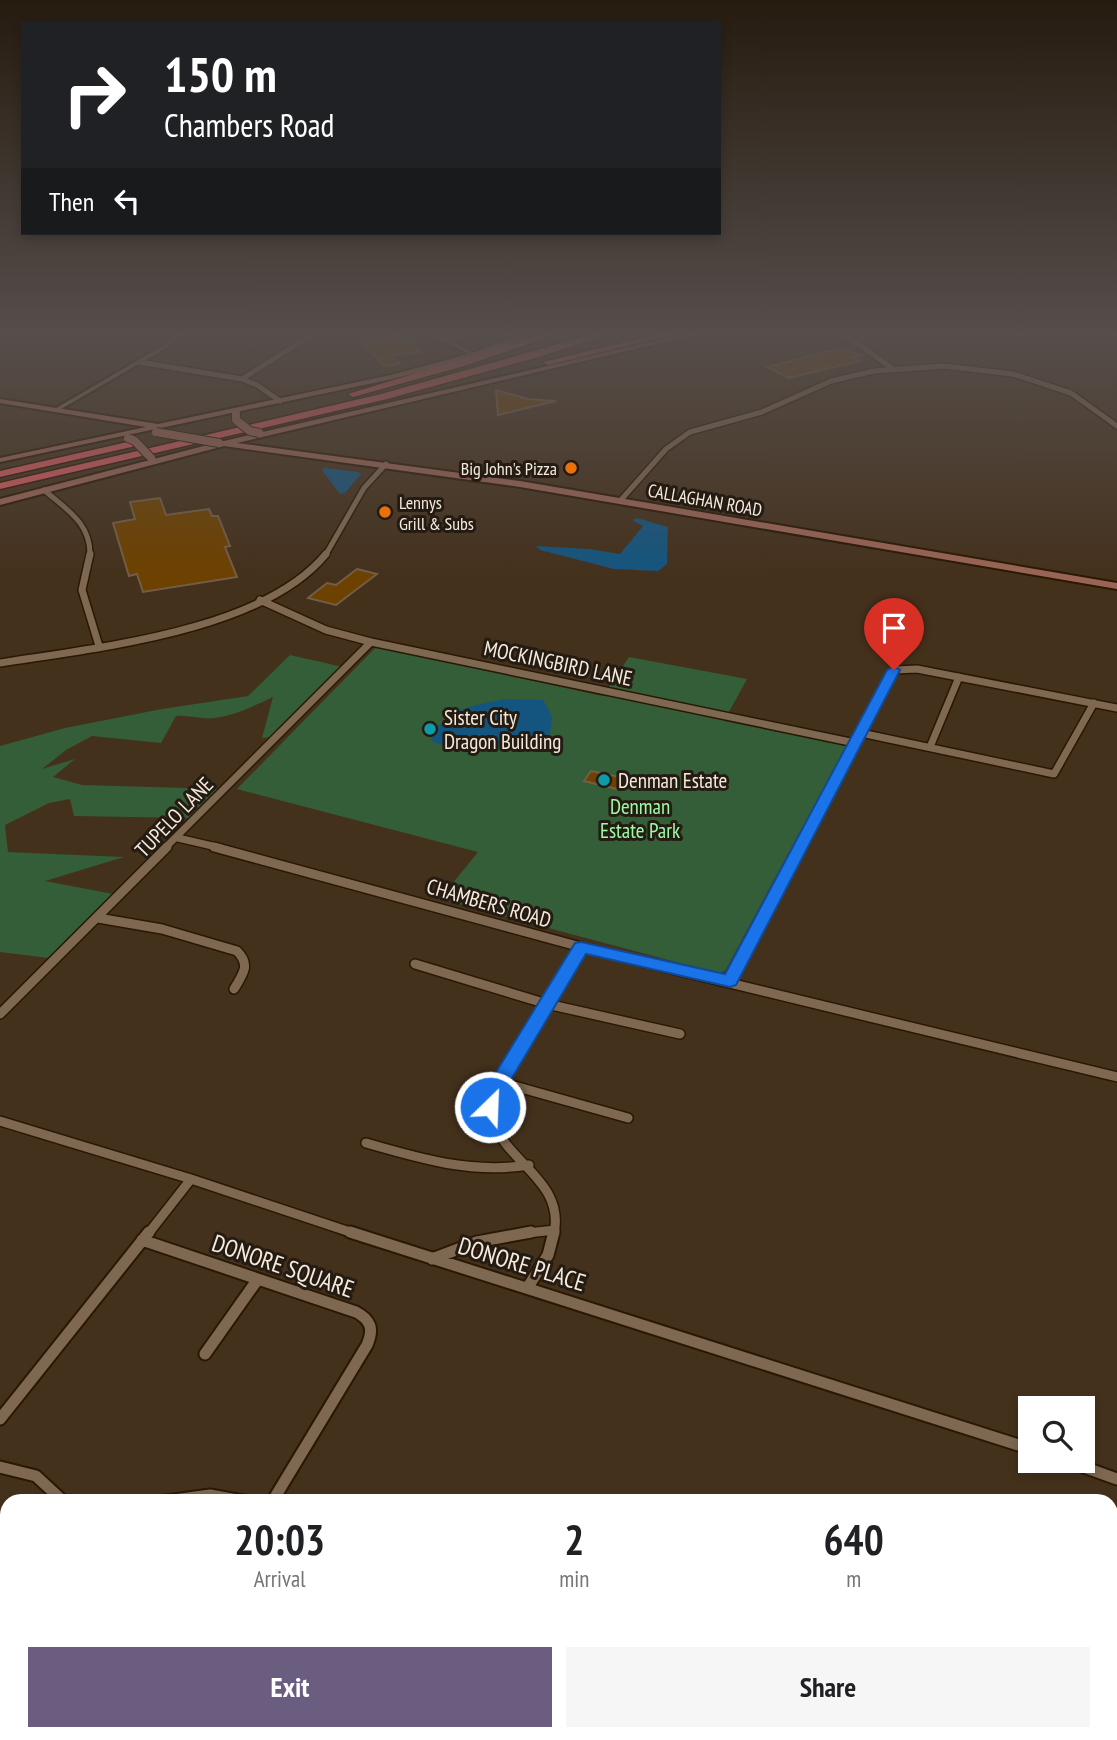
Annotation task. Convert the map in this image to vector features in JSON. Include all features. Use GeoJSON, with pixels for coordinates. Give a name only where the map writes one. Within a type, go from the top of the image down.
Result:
{"type":"FeatureCollection","features":[{"type":"Feature","properties":{"kind":"highway"},"geometry":{"type":"LineString","coordinates":[[0,474],[268,413]]}},
{"type":"Feature","properties":{"kind":"highway"},"geometry":{"type":"LineString","coordinates":[[0,486],[313,413]]}},
{"type":"Feature","properties":{"kind":"main road","name":"CALLAGHAN ROAD"},"geometry":{"type":"LineString","coordinates":[[68,413],[278,452],[285,449]]}},
{"type":"Feature","properties":{"kind":"main road"},"geometry":{"type":"LineString","coordinates":[[0,460],[233,413]]}},
{"type":"Feature","properties":{"kind":"main road"},"geometry":{"type":"LineString","coordinates":[[239,413],[236,420],[250,430],[259,433],[275,432]]}},
{"type":"Feature","properties":{"kind":"main road"},"geometry":{"type":"LineString","coordinates":[[0,502],[148,461],[356,413]]}},
{"type":"Feature","properties":{"kind":"main road","name":"CALLAGHAN ROAD"},"geometry":{"type":"LineString","coordinates":[[99,418],[122,425],[620,501],[1117,586]]}},
{"type":"Feature","properties":{"kind":"main road"},"geometry":{"type":"LineString","coordinates":[[121,437],[128,430],[122,425]]}},
{"type":"Feature","properties":{"kind":"main road"},"geometry":{"type":"LineString","coordinates":[[275,432],[272,439],[285,449]]}},
{"type":"Feature","properties":{"kind":"main road"},"geometry":{"type":"LineString","coordinates":[[121,437],[135,441],[151,455],[148,461]]}},
{"type":"Feature","properties":{"kind":"street"},"geometry":{"type":"LineString","coordinates":[[620,501],[671,444],[690,432],[758,413]]}},
{"type":"Feature","properties":{"kind":"street"},"geometry":{"type":"LineString","coordinates":[[1099,413],[1117,426]]}},
{"type":"Feature","properties":{"kind":"street"},"geometry":{"type":"LineString","coordinates":[[0,663],[179,629],[260,600],[299,579],[325,556],[335,543],[364,486],[386,464]]}},
{"type":"Feature","properties":{"kind":"street"},"geometry":{"type":"LineString","coordinates":[[44,491],[78,519],[90,539],[90,555],[82,590],[99,646]]}},
{"type":"Feature","properties":{"kind":"street","name":"MOCKINGBIRD LANE"},"geometry":{"type":"LineString","coordinates":[[260,600],[326,629],[371,642],[855,743]]}},
{"type":"Feature","properties":{"kind":"street","name":"TUPELO LANE"},"geometry":{"type":"LineString","coordinates":[[0,1014],[371,642]]}},
{"type":"Feature","properties":{"kind":"street"},"geometry":{"type":"LineString","coordinates":[[730,981],[890,675],[897,668],[959,677],[1117,708]]}},
{"type":"Feature","properties":{"kind":"street"},"geometry":{"type":"LineString","coordinates":[[930,747],[959,677]]}},
{"type":"Feature","properties":{"kind":"street"},"geometry":{"type":"LineString","coordinates":[[861,733],[1054,774],[1094,703]]}},
{"type":"Feature","properties":{"kind":"street","name":"CHAMBERS ROAD"},"geometry":{"type":"LineString","coordinates":[[178,838],[270,860],[581,947],[1117,1077]]}},
{"type":"Feature","properties":{"kind":"street"},"geometry":{"type":"LineString","coordinates":[[98,918],[162,929],[237,951],[245,959],[246,970],[234,989]]}},
{"type":"Feature","properties":{"kind":"street"},"geometry":{"type":"LineString","coordinates":[[528,1287],[551,1248],[556,1219],[552,1200],[540,1177],[502,1139],[489,1118],[490,1100],[581,947]]}},
{"type":"Feature","properties":{"kind":"street"},"geometry":{"type":"LineString","coordinates":[[415,964],[547,1004],[680,1034]]}},
{"type":"Feature","properties":{"kind":"street"},"geometry":{"type":"LineString","coordinates":[[500,1082],[628,1118]]}},
{"type":"Feature","properties":{"kind":"street","name":"DONORE PLACE"},"geometry":{"type":"LineString","coordinates":[[0,1121],[191,1179],[432,1259],[528,1287],[1018,1445]]}},
{"type":"Feature","properties":{"kind":"street"},"geometry":{"type":"LineString","coordinates":[[366,1143],[474,1171],[508,1170],[528,1165]]}},
{"type":"Feature","properties":{"kind":"street"},"geometry":{"type":"LineString","coordinates":[[0,1419],[191,1179]]}},
{"type":"Feature","properties":{"kind":"street"},"geometry":{"type":"LineString","coordinates":[[432,1259],[467,1244],[513,1232],[555,1230]]}},
{"type":"Feature","properties":{"kind":"street","name":"DONORE SQUARE"},"geometry":{"type":"LineString","coordinates":[[142,1240],[364,1316],[369,1321],[373,1332],[277,1494]]}},
{"type":"Feature","properties":{"kind":"street"},"geometry":{"type":"LineString","coordinates":[[205,1354],[258,1279]]}},
{"type":"Feature","properties":{"kind":"street"},"geometry":{"type":"LineString","coordinates":[[0,1467],[13,1468],[36,1476],[55,1494]]}},
{"type":"Feature","properties":{"kind":"street"},"geometry":{"type":"LineString","coordinates":[[1095,1471],[1117,1479]]}},
{"type":"Feature","properties":{"kind":"green space","name":"Denman Estate Park"},"geometry":{"type":"Polygon","coordinates":[[[376,647],[603,696],[629,657],[747,679],[724,721],[846,746],[725,971],[717,973],[440,899],[478,852],[237,789],[376,647]]]}},
{"type":"Feature","properties":{"kind":"green space"},"geometry":{"type":"Polygon","coordinates":[[[290,655],[343,667],[273,737],[262,738],[273,697],[223,717],[176,716],[161,743],[92,736],[66,750],[42,769],[75,759],[53,777],[82,785],[219,789],[190,818],[74,816],[70,799],[49,803],[5,825],[8,852],[124,857],[45,881],[113,894],[49,958],[0,952],[0,746],[65,728],[248,696],[290,655]]]}},
{"type":"Feature","properties":{"kind":"water"},"geometry":{"type":"Polygon","coordinates":[[[325,468],[361,474],[345,493],[340,494],[322,470],[325,468]]]}},
{"type":"Feature","properties":{"kind":"water"},"geometry":{"type":"Polygon","coordinates":[[[637,518],[668,527],[667,564],[658,571],[614,569],[540,550],[536,546],[620,554],[643,526],[632,520],[637,518]]]}},
{"type":"Feature","properties":{"kind":"water"},"geometry":{"type":"Polygon","coordinates":[[[505,699],[543,700],[552,716],[549,741],[469,747],[440,744],[431,740],[438,726],[448,721],[447,717],[454,713],[475,705],[505,699]]]}},
{"type":"Feature","properties":{"kind":"building"},"geometry":{"type":"Polygon","coordinates":[[[160,498],[166,515],[209,509],[212,516],[218,516],[230,546],[225,547],[237,577],[143,592],[137,574],[129,576],[113,523],[135,519],[130,502],[160,498]]]}},
{"type":"Feature","properties":{"kind":"building"},"geometry":{"type":"Polygon","coordinates":[[[357,569],[377,574],[336,605],[308,598],[327,583],[336,585],[357,569]]]}},
{"type":"Feature","properties":{"kind":"building","name":"Denman Estate"},"geometry":{"type":"Polygon","coordinates":[[[591,771],[624,778],[617,789],[584,781],[591,771]]]}},
{"type":"Feature","properties":{"kind":"place","name":"Big John's Pizza"},"geometry":{"type":"Point","coordinates":[571,468]}},
{"type":"Feature","properties":{"kind":"place","name":"Lennys Grill & Subs"},"geometry":{"type":"Point","coordinates":[385,512]}},
{"type":"Feature","properties":{"kind":"place","name":"Sister City Dragon Building"},"geometry":{"type":"Point","coordinates":[430,729]}},
{"type":"Feature","properties":{"kind":"place","name":"Denman Estate"},"geometry":{"type":"Point","coordinates":[604,780]}},
{"type":"Feature","properties":{"kind":"route"},"geometry":{"type":"LineString","coordinates":[[490,1107],[494,1092],[581,947],[730,981],[894,670]]}}]}
